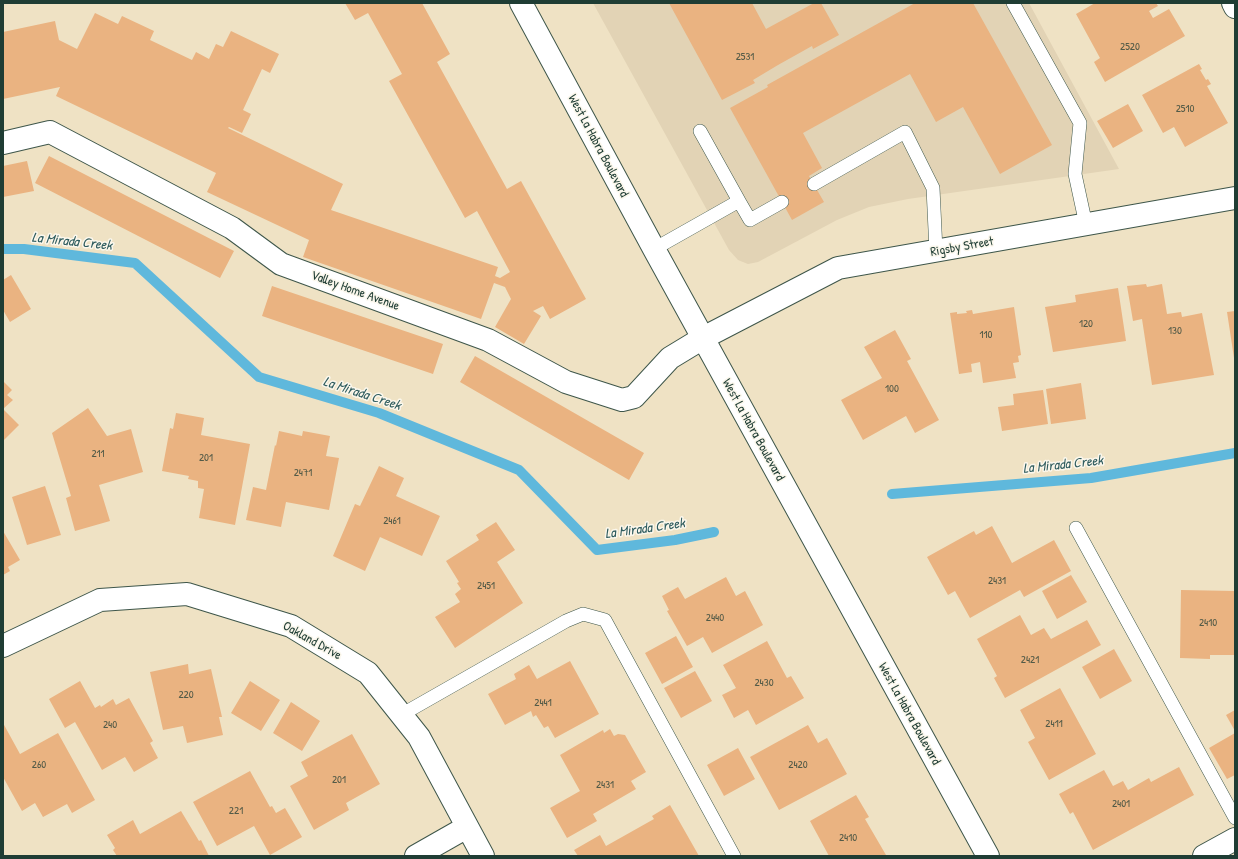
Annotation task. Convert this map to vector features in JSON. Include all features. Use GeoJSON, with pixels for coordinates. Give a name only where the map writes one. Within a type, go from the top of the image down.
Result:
{"type":"FeatureCollection","features":[{"type":"Feature","properties":{"kind":"street","name":"West La Habra Boulevard"},"geometry":{"type":"LineString","coordinates":[[521,3],[654,249],[988,856]]}},
{"type":"Feature","properties":{"kind":"street"},"geometry":{"type":"LineString","coordinates":[[1233,3],[1235,7]]}},
{"type":"Feature","properties":{"kind":"street","name":"Valley Home Avenue"},"geometry":{"type":"LineString","coordinates":[[3,143],[50,132],[232,228],[281,264],[488,340],[566,382],[622,400],[634,397],[670,358],[703,338]]}},
{"type":"Feature","properties":{"kind":"street","name":"Rigsby Street"},"geometry":{"type":"LineString","coordinates":[[703,338],[838,268],[1235,198]]}},
{"type":"Feature","properties":{"kind":"street","name":"Oakland Drive"},"geometry":{"type":"LineString","coordinates":[[3,646],[100,600],[187,594],[290,626],[368,673],[419,737],[483,856]]}},
{"type":"Feature","properties":{"kind":"street"},"geometry":{"type":"LineString","coordinates":[[416,856],[467,827]]}},
{"type":"Feature","properties":{"kind":"street"},"geometry":{"type":"LineString","coordinates":[[1204,856],[1235,839]]}},
{"type":"Feature","properties":{"kind":"lane"},"geometry":{"type":"LineString","coordinates":[[1014,3],[1080,123],[1075,174],[1086,225]]}},
{"type":"Feature","properties":{"kind":"lane"},"geometry":{"type":"LineString","coordinates":[[700,130],[750,220],[782,202]]}},
{"type":"Feature","properties":{"kind":"lane"},"geometry":{"type":"LineString","coordinates":[[814,184],[905,132],[933,188],[936,251]]}},
{"type":"Feature","properties":{"kind":"lane"},"geometry":{"type":"LineString","coordinates":[[654,249],[739,200]]}},
{"type":"Feature","properties":{"kind":"lane"},"geometry":{"type":"LineString","coordinates":[[1076,528],[1235,818]]}},
{"type":"Feature","properties":{"kind":"lane"},"geometry":{"type":"LineString","coordinates":[[401,715],[566,621],[583,614],[605,620],[734,856]]}},
{"type":"Feature","properties":{"kind":"shaded area"},"geometry":{"type":"Polygon","coordinates":[[[593,3],[1029,3],[1119,169],[908,199],[869,207],[837,220],[758,262],[748,264],[738,260],[729,250],[593,3]]]}},
{"type":"Feature","properties":{"kind":"building"},"geometry":{"type":"Polygon","coordinates":[[[345,3],[422,3],[450,54],[437,62],[507,189],[521,181],[586,299],[550,319],[543,306],[533,311],[541,316],[524,344],[495,327],[511,299],[505,287],[494,283],[481,319],[303,257],[309,240],[207,192],[216,173],[56,96],[60,87],[3,99],[3,32],[55,21],[59,40],[77,49],[95,13],[118,24],[122,16],[154,31],[150,40],[192,60],[196,52],[209,59],[216,44],[223,47],[231,31],[279,54],[270,73],[262,69],[243,110],[251,114],[242,133],[229,127],[228,128],[343,184],[331,210],[498,267],[495,276],[500,278],[510,272],[477,211],[465,218],[389,81],[402,74],[368,13],[355,20],[345,3]]]}},
{"type":"Feature","properties":{"kind":"building"},"geometry":{"type":"Polygon","coordinates":[[[669,3],[752,3],[766,29],[814,3],[821,3],[839,35],[813,49],[812,46],[753,80],[755,83],[722,100],[669,3]]]}},
{"type":"Feature","properties":{"kind":"building"},"geometry":{"type":"Polygon","coordinates":[[[915,3],[973,3],[1052,145],[1000,174],[963,107],[936,122],[910,74],[803,133],[822,168],[809,176],[824,202],[792,220],[730,108],[768,87],[767,85],[915,3]]]}},
{"type":"Feature","properties":{"kind":"building"},"geometry":{"type":"Polygon","coordinates":[[[1095,3],[1156,3],[1158,6],[1149,11],[1153,18],[1169,9],[1185,36],[1105,82],[1094,62],[1100,58],[1076,14],[1095,3]]]}},
{"type":"Feature","properties":{"kind":"building"},"geometry":{"type":"Polygon","coordinates":[[[1199,64],[1202,69],[1200,70],[1206,80],[1208,79],[1211,84],[1207,86],[1228,123],[1185,147],[1174,127],[1163,133],[1142,95],[1199,64]]]}},
{"type":"Feature","properties":{"kind":"building"},"geometry":{"type":"Polygon","coordinates":[[[1128,104],[1143,131],[1113,148],[1097,121],[1128,104]]]}},
{"type":"Feature","properties":{"kind":"building"},"geometry":{"type":"Polygon","coordinates":[[[49,156],[234,251],[220,278],[35,183],[49,156]]]}},
{"type":"Feature","properties":{"kind":"building"},"geometry":{"type":"Polygon","coordinates":[[[27,161],[34,191],[3,197],[3,166],[27,161]]]}},
{"type":"Feature","properties":{"kind":"building"},"geometry":{"type":"Polygon","coordinates":[[[11,275],[31,309],[10,322],[3,310],[3,280],[11,275]]]}},
{"type":"Feature","properties":{"kind":"building"},"geometry":{"type":"Polygon","coordinates":[[[1146,284],[1147,287],[1162,284],[1167,314],[1181,312],[1182,317],[1202,313],[1214,375],[1152,385],[1142,319],[1133,321],[1127,286],[1146,284]]]}},
{"type":"Feature","properties":{"kind":"building"},"geometry":{"type":"Polygon","coordinates":[[[272,286],[443,344],[433,374],[262,316],[272,286]]]}},
{"type":"Feature","properties":{"kind":"building"},"geometry":{"type":"Polygon","coordinates":[[[1118,288],[1126,341],[1053,352],[1045,307],[1076,302],[1075,295],[1118,288]]]}},
{"type":"Feature","properties":{"kind":"building"},"geometry":{"type":"Polygon","coordinates":[[[1014,307],[1021,355],[1018,356],[1019,362],[1013,363],[1016,378],[983,383],[980,362],[971,364],[972,372],[959,374],[950,313],[967,313],[966,311],[972,310],[973,314],[1014,307]]]}},
{"type":"Feature","properties":{"kind":"building"},"geometry":{"type":"Polygon","coordinates":[[[1235,311],[1235,358],[1234,358],[1227,312],[1235,311]]]}},
{"type":"Feature","properties":{"kind":"building"},"geometry":{"type":"Polygon","coordinates":[[[895,330],[911,359],[907,361],[939,420],[915,433],[906,416],[863,440],[841,400],[882,378],[864,347],[895,330]]]}},
{"type":"Feature","properties":{"kind":"building"},"geometry":{"type":"Polygon","coordinates":[[[475,356],[644,453],[629,480],[460,382],[475,356]]]}},
{"type":"Feature","properties":{"kind":"building"},"geometry":{"type":"Polygon","coordinates":[[[3,381],[12,390],[7,395],[13,400],[3,409],[3,381]]]}},
{"type":"Feature","properties":{"kind":"building"},"geometry":{"type":"Polygon","coordinates":[[[1081,383],[1086,419],[1051,424],[1046,389],[1081,383]]]}},
{"type":"Feature","properties":{"kind":"building"},"geometry":{"type":"Polygon","coordinates":[[[1043,390],[1048,424],[1002,431],[998,407],[1014,405],[1013,394],[1043,390]]]}},
{"type":"Feature","properties":{"kind":"building"},"geometry":{"type":"Polygon","coordinates":[[[88,408],[107,436],[131,429],[143,472],[99,485],[110,521],[75,531],[66,498],[71,496],[52,433],[88,408]]]}},
{"type":"Feature","properties":{"kind":"building"},"geometry":{"type":"Polygon","coordinates":[[[3,409],[19,425],[3,441],[3,409]]]}},
{"type":"Feature","properties":{"kind":"building"},"geometry":{"type":"Polygon","coordinates":[[[176,413],[204,418],[201,435],[250,444],[235,525],[199,518],[204,489],[198,488],[198,481],[188,479],[189,476],[162,471],[170,428],[173,429],[176,413]]]}},
{"type":"Feature","properties":{"kind":"building"},"geometry":{"type":"Polygon","coordinates":[[[279,431],[302,436],[303,431],[330,436],[326,456],[339,458],[329,510],[286,502],[281,527],[246,520],[253,487],[266,490],[279,431]]]}},
{"type":"Feature","properties":{"kind":"building"},"geometry":{"type":"Polygon","coordinates":[[[379,466],[404,478],[396,496],[440,516],[422,556],[380,537],[365,571],[333,556],[355,504],[360,506],[379,466]]]}},
{"type":"Feature","properties":{"kind":"building"},"geometry":{"type":"Polygon","coordinates":[[[45,486],[61,535],[27,545],[12,497],[45,486]]]}},
{"type":"Feature","properties":{"kind":"building"},"geometry":{"type":"Polygon","coordinates":[[[496,522],[515,550],[497,562],[523,603],[455,648],[435,617],[460,602],[455,594],[461,589],[457,583],[459,582],[446,561],[479,540],[476,535],[496,522]]]}},
{"type":"Feature","properties":{"kind":"building"},"geometry":{"type":"Polygon","coordinates":[[[992,526],[1012,563],[1054,540],[1071,571],[1024,597],[1020,590],[970,618],[955,591],[948,595],[927,557],[974,531],[976,535],[992,526]]]}},
{"type":"Feature","properties":{"kind":"building"},"geometry":{"type":"Polygon","coordinates":[[[3,531],[20,560],[8,567],[10,571],[3,575],[3,531]]]}},
{"type":"Feature","properties":{"kind":"building"},"geometry":{"type":"Polygon","coordinates":[[[1071,575],[1087,602],[1057,619],[1042,591],[1071,575]]]}},
{"type":"Feature","properties":{"kind":"building"},"geometry":{"type":"Polygon","coordinates":[[[726,577],[736,596],[745,591],[763,625],[712,653],[703,637],[687,646],[667,611],[669,610],[662,596],[678,587],[685,599],[726,577]]]}},
{"type":"Feature","properties":{"kind":"building"},"geometry":{"type":"Polygon","coordinates":[[[1181,590],[1235,591],[1235,655],[1210,655],[1210,659],[1180,658],[1181,590]]]}},
{"type":"Feature","properties":{"kind":"building"},"geometry":{"type":"Polygon","coordinates":[[[1020,615],[1031,635],[1044,628],[1051,639],[1087,620],[1101,645],[1005,698],[994,678],[997,676],[977,639],[1020,615]]]}},
{"type":"Feature","properties":{"kind":"building"},"geometry":{"type":"Polygon","coordinates":[[[676,636],[693,667],[662,684],[645,653],[676,636]]]}},
{"type":"Feature","properties":{"kind":"building"},"geometry":{"type":"Polygon","coordinates":[[[767,641],[787,678],[791,676],[804,698],[756,725],[748,710],[734,718],[722,695],[736,688],[723,665],[767,641]]]}},
{"type":"Feature","properties":{"kind":"building"},"geometry":{"type":"Polygon","coordinates":[[[1114,649],[1132,681],[1100,699],[1082,667],[1114,649]]]}},
{"type":"Feature","properties":{"kind":"building"},"geometry":{"type":"Polygon","coordinates":[[[570,661],[599,714],[555,738],[548,726],[544,728],[536,715],[533,717],[531,711],[505,725],[488,694],[516,679],[514,674],[529,665],[537,679],[570,661]]]}},
{"type":"Feature","properties":{"kind":"building"},"geometry":{"type":"Polygon","coordinates":[[[188,664],[189,674],[211,669],[222,717],[219,717],[223,735],[187,743],[183,726],[163,730],[150,672],[188,664]]]}},
{"type":"Feature","properties":{"kind":"building"},"geometry":{"type":"Polygon","coordinates":[[[695,671],[712,701],[681,718],[664,688],[695,671]]]}},
{"type":"Feature","properties":{"kind":"building"},"geometry":{"type":"Polygon","coordinates":[[[80,681],[95,708],[100,705],[101,707],[113,699],[116,705],[129,698],[153,741],[150,743],[158,758],[134,772],[125,757],[102,770],[75,722],[65,728],[49,699],[80,681]]]}},
{"type":"Feature","properties":{"kind":"building"},"geometry":{"type":"Polygon","coordinates":[[[250,681],[280,700],[261,731],[231,713],[250,681]]]}},
{"type":"Feature","properties":{"kind":"building"},"geometry":{"type":"Polygon","coordinates":[[[1060,688],[1096,754],[1049,780],[1028,742],[1035,738],[1020,710],[1060,688]]]}},
{"type":"Feature","properties":{"kind":"building"},"geometry":{"type":"Polygon","coordinates":[[[291,702],[320,721],[302,751],[273,733],[291,702]]]}},
{"type":"Feature","properties":{"kind":"building"},"geometry":{"type":"Polygon","coordinates":[[[1235,710],[1235,731],[1226,715],[1235,710]]]}},
{"type":"Feature","properties":{"kind":"building"},"geometry":{"type":"Polygon","coordinates":[[[3,723],[20,754],[58,733],[95,800],[72,813],[67,804],[43,817],[35,803],[22,811],[3,777],[3,723]]]}},
{"type":"Feature","properties":{"kind":"building"},"geometry":{"type":"Polygon","coordinates":[[[808,725],[818,743],[827,738],[847,774],[779,810],[750,757],[808,725]]]}},
{"type":"Feature","properties":{"kind":"building"},"geometry":{"type":"Polygon","coordinates":[[[610,729],[614,736],[618,734],[625,735],[646,772],[631,781],[636,789],[593,814],[597,821],[567,838],[550,808],[580,791],[560,755],[603,730],[604,733],[610,729]]]}},
{"type":"Feature","properties":{"kind":"building"},"geometry":{"type":"Polygon","coordinates":[[[1235,733],[1235,775],[1227,779],[1209,748],[1235,733]]]}},
{"type":"Feature","properties":{"kind":"building"},"geometry":{"type":"Polygon","coordinates":[[[352,734],[380,784],[346,803],[349,810],[314,830],[290,786],[308,776],[301,762],[352,734]]]}},
{"type":"Feature","properties":{"kind":"building"},"geometry":{"type":"Polygon","coordinates":[[[738,748],[755,779],[724,796],[707,765],[738,748]]]}},
{"type":"Feature","properties":{"kind":"building"},"geometry":{"type":"Polygon","coordinates":[[[1179,767],[1194,795],[1093,850],[1073,812],[1070,814],[1059,794],[1104,770],[1113,786],[1123,781],[1128,790],[1149,778],[1151,782],[1179,767]]]}},
{"type":"Feature","properties":{"kind":"building"},"geometry":{"type":"Polygon","coordinates":[[[250,771],[270,807],[272,806],[276,813],[285,808],[302,837],[270,855],[254,826],[217,846],[193,802],[250,771]]]}},
{"type":"Feature","properties":{"kind":"building"},"geometry":{"type":"Polygon","coordinates":[[[856,795],[869,817],[865,819],[886,855],[885,856],[829,856],[810,821],[856,795]]]}},
{"type":"Feature","properties":{"kind":"building"},"geometry":{"type":"Polygon","coordinates":[[[670,805],[699,856],[578,856],[574,850],[600,835],[606,846],[654,819],[652,816],[670,805]]]}},
{"type":"Feature","properties":{"kind":"building"},"geometry":{"type":"Polygon","coordinates":[[[181,811],[199,841],[201,840],[209,856],[117,856],[113,850],[115,848],[107,835],[133,820],[140,834],[181,811]]]}},
{"type":"Feature","properties":{"kind":"waterway","name":"La Mirada Creek"},"geometry":{"type":"LineString","coordinates":[[3,249],[24,249],[135,263],[259,377],[379,413],[519,470],[597,550],[675,540],[714,532]]}},
{"type":"Feature","properties":{"kind":"waterway","name":"La Mirada Creek"},"geometry":{"type":"LineString","coordinates":[[892,494],[1091,478],[1235,453]]}}]}
